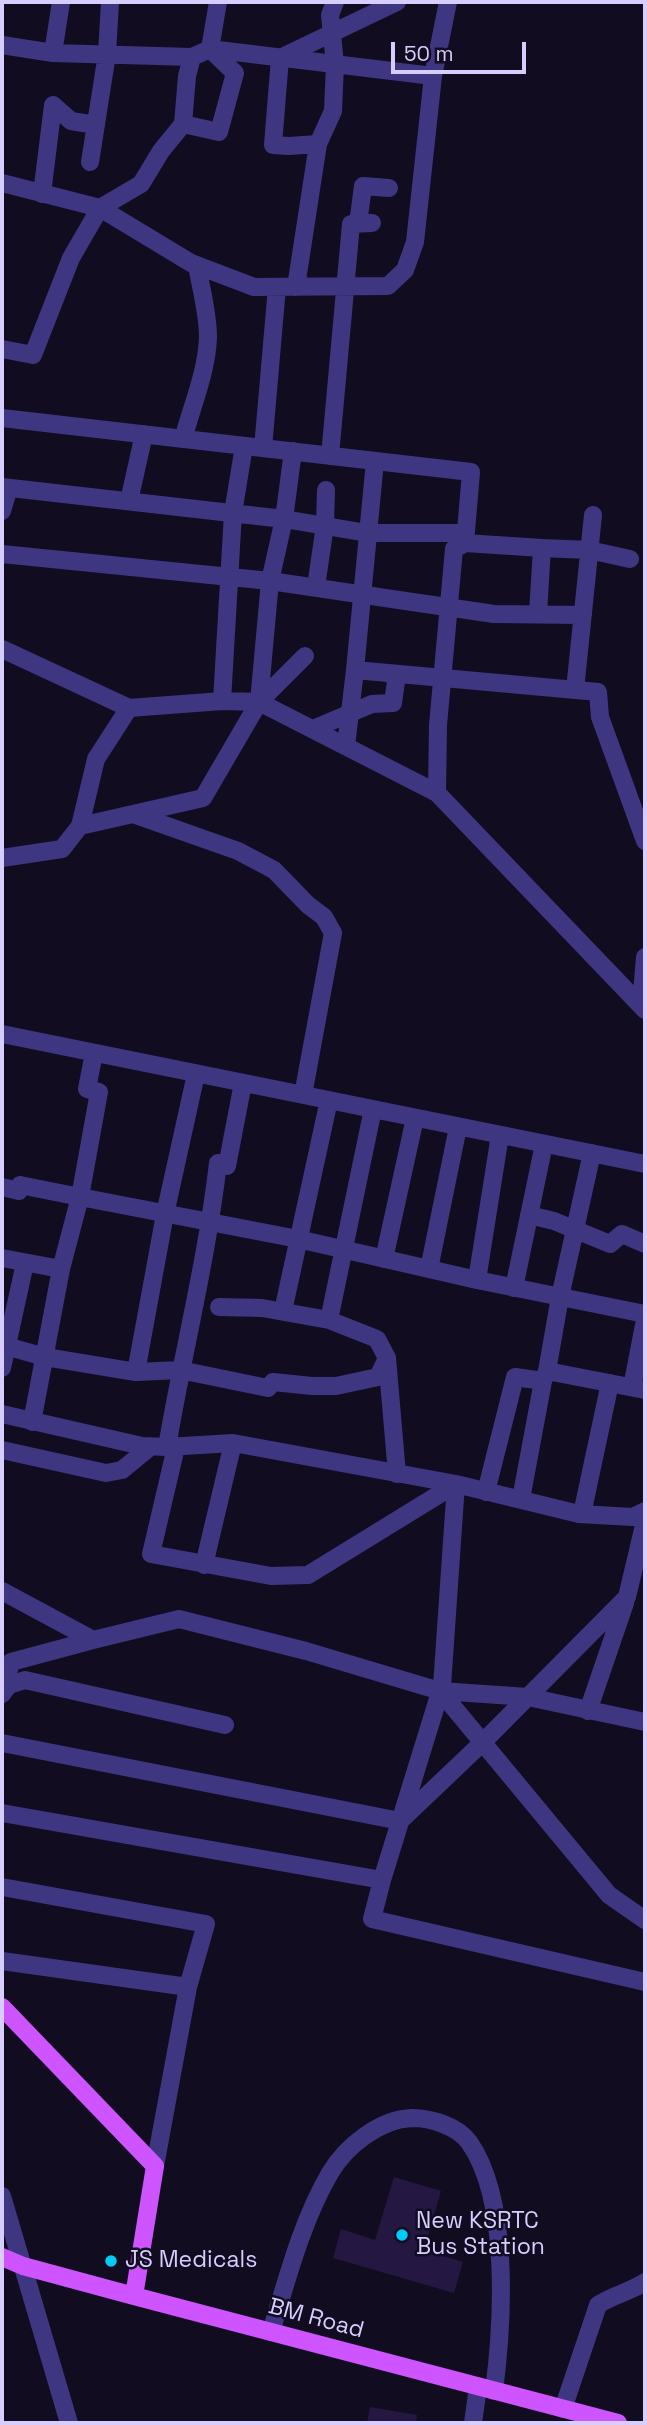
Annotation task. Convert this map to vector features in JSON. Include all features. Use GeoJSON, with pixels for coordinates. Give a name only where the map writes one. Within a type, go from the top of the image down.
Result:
{"type":"FeatureCollection","features":[{"type":"Feature","properties":{"kind":"main road"},"geometry":{"type":"LineString","coordinates":[[2,2007],[155,2166],[134,2296]]}},
{"type":"Feature","properties":{"kind":"main road","name":"BM Road"},"geometry":{"type":"LineString","coordinates":[[2,2257],[23,2266],[134,2296],[618,2423]]}},
{"type":"Feature","properties":{"kind":"street"},"geometry":{"type":"LineString","coordinates":[[53,53],[61,2]]}},
{"type":"Feature","properties":{"kind":"street"},"geometry":{"type":"LineString","coordinates":[[90,162],[107,54],[110,2]]}},
{"type":"Feature","properties":{"kind":"street"},"geometry":{"type":"LineString","coordinates":[[210,49],[218,2]]}},
{"type":"Feature","properties":{"kind":"street"},"geometry":{"type":"LineString","coordinates":[[296,287],[318,144],[333,111],[335,64],[330,15],[335,2]]}},
{"type":"Feature","properties":{"kind":"street"},"geometry":{"type":"LineString","coordinates":[[280,58],[397,2]]}},
{"type":"Feature","properties":{"kind":"street"},"geometry":{"type":"LineString","coordinates":[[2,183],[100,208],[197,265],[254,287],[388,286],[405,270],[415,242],[433,76],[448,2]]}},
{"type":"Feature","properties":{"kind":"street"},"geometry":{"type":"LineString","coordinates":[[2,46],[53,53],[192,57],[210,49],[433,76]]}},
{"type":"Feature","properties":{"kind":"street"},"geometry":{"type":"LineString","coordinates":[[183,124],[219,132],[235,73],[210,49]]}},
{"type":"Feature","properties":{"kind":"street"},"geometry":{"type":"LineString","coordinates":[[2,349],[33,355],[71,258],[100,208],[141,184],[161,151],[183,124],[187,76],[192,57]]}},
{"type":"Feature","properties":{"kind":"street"},"geometry":{"type":"LineString","coordinates":[[280,58],[273,145],[318,144]]}},
{"type":"Feature","properties":{"kind":"street"},"geometry":{"type":"LineString","coordinates":[[43,194],[53,105],[71,121],[96,125]]}},
{"type":"Feature","properties":{"kind":"street"},"geometry":{"type":"LineString","coordinates":[[331,456],[351,223],[365,224],[363,186],[389,188]]}},
{"type":"Feature","properties":{"kind":"street"},"geometry":{"type":"LineString","coordinates":[[183,439],[208,341],[197,265]]}},
{"type":"Feature","properties":{"kind":"street"},"geometry":{"type":"LineString","coordinates":[[263,448],[276,287]]}},
{"type":"Feature","properties":{"kind":"street"},"geometry":{"type":"LineString","coordinates":[[2,418],[471,472],[465,543]]}},
{"type":"Feature","properties":{"kind":"street"},"geometry":{"type":"LineString","coordinates":[[129,501],[144,434]]}},
{"type":"Feature","properties":{"kind":"street"},"geometry":{"type":"LineString","coordinates":[[222,701],[233,513],[244,446]]}},
{"type":"Feature","properties":{"kind":"street"},"geometry":{"type":"LineString","coordinates":[[259,702],[270,581],[284,519],[293,451]]}},
{"type":"Feature","properties":{"kind":"street"},"geometry":{"type":"LineString","coordinates":[[346,746],[375,461]]}},
{"type":"Feature","properties":{"kind":"street"},"geometry":{"type":"LineString","coordinates":[[2,512],[5,488],[284,519],[367,533],[457,533],[465,543]]}},
{"type":"Feature","properties":{"kind":"street"},"geometry":{"type":"LineString","coordinates":[[316,587],[325,525],[326,490]]}},
{"type":"Feature","properties":{"kind":"street"},"geometry":{"type":"LineString","coordinates":[[575,690],[593,515]]}},
{"type":"Feature","properties":{"kind":"street"},"geometry":{"type":"LineString","coordinates":[[437,793],[438,725],[454,549],[465,543],[589,550],[629,559]]}},
{"type":"Feature","properties":{"kind":"street"},"geometry":{"type":"LineString","coordinates":[[538,613],[542,548]]}},
{"type":"Feature","properties":{"kind":"street"},"geometry":{"type":"LineString","coordinates":[[2,554],[270,581],[494,614],[583,615]]}},
{"type":"Feature","properties":{"kind":"street"},"geometry":{"type":"LineString","coordinates":[[2,649],[130,708],[222,701],[259,702],[437,793],[643,1008]]}},
{"type":"Feature","properties":{"kind":"street"},"geometry":{"type":"LineString","coordinates":[[80,826],[203,798],[259,702],[305,656]]}},
{"type":"Feature","properties":{"kind":"street"},"geometry":{"type":"LineString","coordinates":[[355,670],[598,692],[600,717],[645,841]]}},
{"type":"Feature","properties":{"kind":"street"},"geometry":{"type":"LineString","coordinates":[[313,729],[372,704],[393,703],[397,674]]}},
{"type":"Feature","properties":{"kind":"street"},"geometry":{"type":"LineString","coordinates":[[2,858],[62,849],[80,826],[96,759],[130,708]]}},
{"type":"Feature","properties":{"kind":"street"},"geometry":{"type":"LineString","coordinates":[[133,814],[238,851],[274,870],[308,905],[324,917],[334,933],[303,1095]]}},
{"type":"Feature","properties":{"kind":"street"},"geometry":{"type":"LineString","coordinates":[[643,1008],[645,957]]}},
{"type":"Feature","properties":{"kind":"street"},"geometry":{"type":"LineString","coordinates":[[2,1034],[645,1164]]}},
{"type":"Feature","properties":{"kind":"street"},"geometry":{"type":"LineString","coordinates":[[32,1422],[61,1269],[80,1197],[99,1092],[88,1089],[94,1053]]}},
{"type":"Feature","properties":{"kind":"street"},"geometry":{"type":"LineString","coordinates":[[136,1372],[164,1214],[196,1074]]}},
{"type":"Feature","properties":{"kind":"street"},"geometry":{"type":"LineString","coordinates":[[243,1083],[227,1166],[218,1163],[211,1223],[164,1447],[151,1554],[271,1576],[308,1575],[456,1485]]}},
{"type":"Feature","properties":{"kind":"street"},"geometry":{"type":"LineString","coordinates":[[284,1311],[329,1100]]}},
{"type":"Feature","properties":{"kind":"street"},"geometry":{"type":"LineString","coordinates":[[329,1320],[373,1109]]}},
{"type":"Feature","properties":{"kind":"street"},"geometry":{"type":"LineString","coordinates":[[384,1259],[415,1118]]}},
{"type":"Feature","properties":{"kind":"street"},"geometry":{"type":"LineString","coordinates":[[429,1269],[458,1126]]}},
{"type":"Feature","properties":{"kind":"street"},"geometry":{"type":"LineString","coordinates":[[477,1280],[500,1135]]}},
{"type":"Feature","properties":{"kind":"street"},"geometry":{"type":"LineString","coordinates":[[514,1288],[544,1144]]}},
{"type":"Feature","properties":{"kind":"street"},"geometry":{"type":"LineString","coordinates":[[521,1499],[560,1297],[592,1153]]}},
{"type":"Feature","properties":{"kind":"street"},"geometry":{"type":"LineString","coordinates":[[2,1187],[19,1191],[20,1185],[298,1239],[514,1288],[645,1314]]}},
{"type":"Feature","properties":{"kind":"street"},"geometry":{"type":"LineString","coordinates":[[529,1215],[575,1229],[610,1244],[622,1234],[645,1244]]}},
{"type":"Feature","properties":{"kind":"street"},"geometry":{"type":"LineString","coordinates":[[2,1258],[61,1269]]}},
{"type":"Feature","properties":{"kind":"street"},"geometry":{"type":"LineString","coordinates":[[2,1368],[4,1346],[25,1263]]}},
{"type":"Feature","properties":{"kind":"street"},"geometry":{"type":"LineString","coordinates":[[219,1307],[262,1308],[329,1320],[377,1339],[387,1358],[397,1474]]}},
{"type":"Feature","properties":{"kind":"street"},"geometry":{"type":"LineString","coordinates":[[486,1492],[515,1377],[545,1376],[639,1389],[645,1321]]}},
{"type":"Feature","properties":{"kind":"street"},"geometry":{"type":"LineString","coordinates":[[4,1346],[46,1357],[136,1372],[180,1370],[268,1388],[273,1382],[336,1386],[378,1377],[387,1358]]}},
{"type":"Feature","properties":{"kind":"street"},"geometry":{"type":"LineString","coordinates":[[582,1514],[610,1383]]}},
{"type":"Feature","properties":{"kind":"street"},"geometry":{"type":"LineString","coordinates":[[2,1414],[164,1447],[233,1443],[456,1485],[582,1514],[633,1517],[645,1511]]}},
{"type":"Feature","properties":{"kind":"street"},"geometry":{"type":"LineString","coordinates":[[204,1565],[233,1443]]}},
{"type":"Feature","properties":{"kind":"street"},"geometry":{"type":"LineString","coordinates":[[2,1450],[106,1474],[122,1470],[164,1447]]}},
{"type":"Feature","properties":{"kind":"street"},"geometry":{"type":"LineString","coordinates":[[456,1485],[440,1691],[372,1919],[645,1982]]}},
{"type":"Feature","properties":{"kind":"street"},"geometry":{"type":"LineString","coordinates":[[588,1711],[627,1597],[645,1521]]}},
{"type":"Feature","properties":{"kind":"street"},"geometry":{"type":"LineString","coordinates":[[2,1591],[93,1640]]}},
{"type":"Feature","properties":{"kind":"street"},"geometry":{"type":"LineString","coordinates":[[400,1821],[627,1597]]}},
{"type":"Feature","properties":{"kind":"street"},"geometry":{"type":"LineString","coordinates":[[2,1694],[10,1662],[179,1619],[306,1651],[440,1691],[528,1697],[645,1722]]}},
{"type":"Feature","properties":{"kind":"street"},"geometry":{"type":"LineString","coordinates":[[2,1694],[9,1685],[25,1680],[225,1725]]}},
{"type":"Feature","properties":{"kind":"street"},"geometry":{"type":"LineString","coordinates":[[440,1691],[610,1895],[645,1920]]}},
{"type":"Feature","properties":{"kind":"street"},"geometry":{"type":"LineString","coordinates":[[2,1743],[400,1821]]}},
{"type":"Feature","properties":{"kind":"street"},"geometry":{"type":"LineString","coordinates":[[2,1813],[382,1881]]}},
{"type":"Feature","properties":{"kind":"street"},"geometry":{"type":"LineString","coordinates":[[2,1887],[205,1924],[188,1987],[155,2166]]}},
{"type":"Feature","properties":{"kind":"street"},"geometry":{"type":"LineString","coordinates":[[2,1961],[188,1987]]}},
{"type":"Feature","properties":{"kind":"street"},"geometry":{"type":"LineString","coordinates":[[271,2332],[290,2269],[331,2171],[357,2143],[380,2127],[399,2119],[419,2118],[455,2128],[468,2140],[484,2170],[494,2208],[503,2291],[486,2389],[473,2423]]}},
{"type":"Feature","properties":{"kind":"street"},"geometry":{"type":"LineString","coordinates":[[2,2196],[69,2423]]}},
{"type":"Feature","properties":{"kind":"street"},"geometry":{"type":"LineString","coordinates":[[563,2409],[598,2305],[645,2282]]}},
{"type":"Feature","properties":{"kind":"building","name":"New KSRTC Bus Station"},"geometry":{"type":"Polygon","coordinates":[[[394,2177],[441,2191],[424,2250],[463,2262],[454,2293],[333,2258],[341,2229],[375,2240],[394,2177]]]}},
{"type":"Feature","properties":{"kind":"building"},"geometry":{"type":"Polygon","coordinates":[[[370,2407],[417,2415],[416,2423],[367,2423],[370,2407]]]}},
{"type":"Feature","properties":{"kind":"place","name":"New KSRTC Bus Station"},"geometry":{"type":"Point","coordinates":[402,2235]}},
{"type":"Feature","properties":{"kind":"place","name":"JS Medicals"},"geometry":{"type":"Point","coordinates":[111,2261]}}]}
